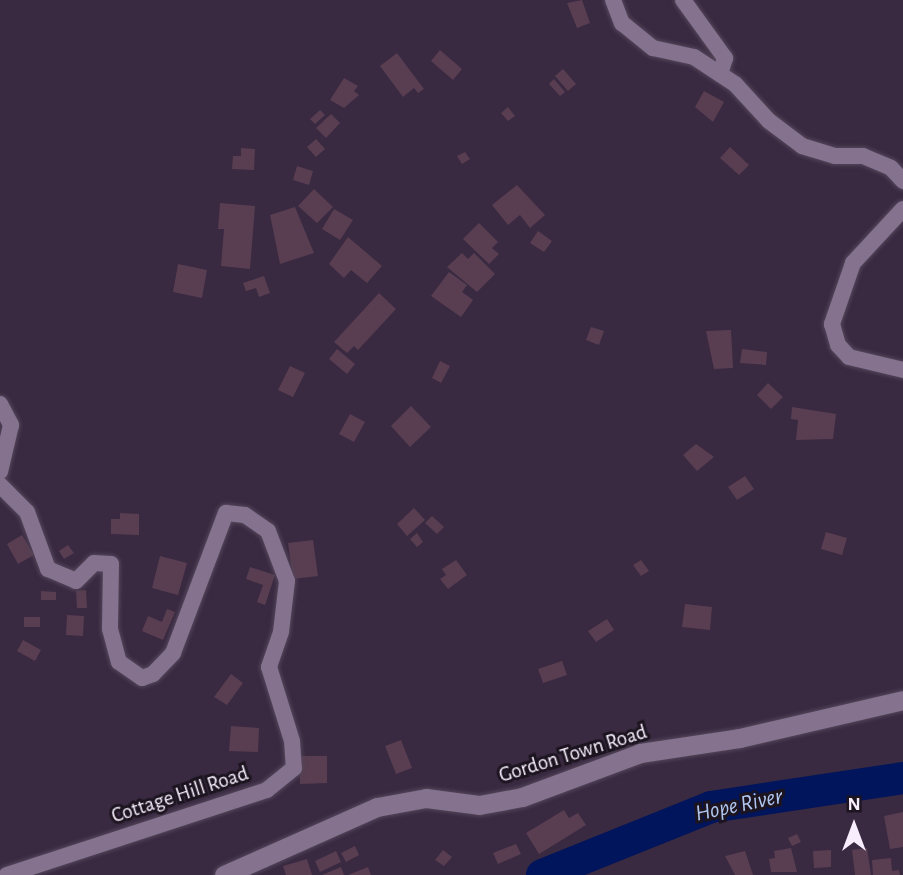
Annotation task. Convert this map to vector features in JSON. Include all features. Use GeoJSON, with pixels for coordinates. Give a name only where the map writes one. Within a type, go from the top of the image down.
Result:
{"type":"FeatureCollection","features":[{"type":"Feature","properties":{"kind":"street"},"geometry":{"type":"LineString","coordinates":[[614,0],[622,23],[653,48],[694,57],[720,74],[802,146],[835,156],[863,156],[891,167],[903,181]]}},
{"type":"Feature","properties":{"kind":"street"},"geometry":{"type":"LineString","coordinates":[[683,0],[724,58],[720,74]]}},
{"type":"Feature","properties":{"kind":"street"},"geometry":{"type":"LineString","coordinates":[[903,209],[853,263],[832,324],[838,345],[849,357],[903,370]]}},
{"type":"Feature","properties":{"kind":"street"},"geometry":{"type":"LineString","coordinates":[[0,404],[11,425],[0,472]]}},
{"type":"Feature","properties":{"kind":"street","name":"Cottage Hill Road"},"geometry":{"type":"LineString","coordinates":[[0,485],[27,512],[48,569],[76,581],[94,563],[111,564],[110,629],[119,662],[142,678],[153,674],[173,653],[226,513],[245,515],[268,531],[287,581],[281,632],[269,667],[292,741],[294,768],[267,790],[8,875]]}},
{"type":"Feature","properties":{"kind":"street","name":"Gordon Town Road"},"geometry":{"type":"LineString","coordinates":[[224,875],[377,807],[426,798],[479,805],[522,797],[640,753],[739,738],[903,700]]}},
{"type":"Feature","properties":{"kind":"building"},"geometry":{"type":"Polygon","coordinates":[[[582,0],[590,23],[577,28],[567,3],[582,0]]]}},
{"type":"Feature","properties":{"kind":"building"},"geometry":{"type":"Polygon","coordinates":[[[440,50],[462,69],[453,80],[431,61],[440,50]]]}},
{"type":"Feature","properties":{"kind":"building"},"geometry":{"type":"Polygon","coordinates":[[[397,53],[424,89],[418,93],[414,88],[403,97],[380,66],[397,53]]]}},
{"type":"Feature","properties":{"kind":"building"},"geometry":{"type":"Polygon","coordinates":[[[563,69],[576,84],[568,91],[555,76],[563,69]]]}},
{"type":"Feature","properties":{"kind":"building"},"geometry":{"type":"Polygon","coordinates":[[[344,78],[358,86],[354,91],[359,95],[344,108],[330,100],[344,78]]]}},
{"type":"Feature","properties":{"kind":"building"},"geometry":{"type":"Polygon","coordinates":[[[554,79],[565,92],[560,96],[549,84],[554,79]]]}},
{"type":"Feature","properties":{"kind":"building"},"geometry":{"type":"Polygon","coordinates":[[[704,91],[724,102],[713,122],[695,107],[704,91]]]}},
{"type":"Feature","properties":{"kind":"building"},"geometry":{"type":"Polygon","coordinates":[[[508,107],[515,116],[508,121],[501,113],[508,107]]]}},
{"type":"Feature","properties":{"kind":"building"},"geometry":{"type":"Polygon","coordinates":[[[320,110],[325,115],[315,124],[310,119],[320,110]]]}},
{"type":"Feature","properties":{"kind":"building"},"geometry":{"type":"Polygon","coordinates":[[[331,114],[340,123],[326,138],[316,128],[331,114]]]}},
{"type":"Feature","properties":{"kind":"building"},"geometry":{"type":"Polygon","coordinates":[[[316,139],[325,149],[316,157],[307,147],[316,139]]]}},
{"type":"Feature","properties":{"kind":"building"},"geometry":{"type":"Polygon","coordinates":[[[730,147],[749,165],[739,175],[720,158],[730,147]]]}},
{"type":"Feature","properties":{"kind":"building"},"geometry":{"type":"Polygon","coordinates":[[[241,148],[255,149],[254,170],[232,169],[233,156],[241,156],[241,148]]]}},
{"type":"Feature","properties":{"kind":"building"},"geometry":{"type":"Polygon","coordinates":[[[465,152],[470,159],[462,164],[457,156],[465,152]]]}},
{"type":"Feature","properties":{"kind":"building"},"geometry":{"type":"Polygon","coordinates":[[[297,166],[313,171],[309,185],[293,180],[297,166]]]}},
{"type":"Feature","properties":{"kind":"building"},"geometry":{"type":"Polygon","coordinates":[[[517,185],[545,215],[530,228],[520,215],[508,225],[492,205],[517,185]]]}},
{"type":"Feature","properties":{"kind":"building"},"geometry":{"type":"Polygon","coordinates":[[[314,189],[333,207],[317,223],[298,206],[314,189]]]}},
{"type":"Feature","properties":{"kind":"building"},"geometry":{"type":"Polygon","coordinates":[[[220,203],[255,206],[250,269],[221,266],[224,229],[218,229],[220,203]]]}},
{"type":"Feature","properties":{"kind":"building"},"geometry":{"type":"Polygon","coordinates":[[[295,207],[314,253],[280,264],[270,215],[295,207]]]}},
{"type":"Feature","properties":{"kind":"building"},"geometry":{"type":"Polygon","coordinates":[[[334,209],[353,220],[340,240],[322,229],[334,209]]]}},
{"type":"Feature","properties":{"kind":"building"},"geometry":{"type":"Polygon","coordinates":[[[479,223],[498,242],[492,248],[499,254],[489,264],[463,239],[479,223]]]}},
{"type":"Feature","properties":{"kind":"building"},"geometry":{"type":"Polygon","coordinates":[[[538,231],[552,241],[544,252],[530,243],[538,231]]]}},
{"type":"Feature","properties":{"kind":"building"},"geometry":{"type":"Polygon","coordinates":[[[348,237],[382,266],[367,283],[351,270],[344,278],[329,264],[348,237]]]}},
{"type":"Feature","properties":{"kind":"building"},"geometry":{"type":"Polygon","coordinates":[[[462,253],[468,259],[474,253],[495,274],[477,292],[447,267],[462,253]]]}},
{"type":"Feature","properties":{"kind":"building"},"geometry":{"type":"Polygon","coordinates":[[[178,264],[207,270],[202,298],[173,292],[178,264]]]}},
{"type":"Feature","properties":{"kind":"building"},"geometry":{"type":"Polygon","coordinates":[[[449,272],[467,285],[462,292],[473,300],[461,317],[431,296],[449,272]]]}},
{"type":"Feature","properties":{"kind":"building"},"geometry":{"type":"Polygon","coordinates":[[[264,276],[270,293],[259,297],[256,288],[246,291],[243,283],[264,276]]]}},
{"type":"Feature","properties":{"kind":"building"},"geometry":{"type":"Polygon","coordinates":[[[379,293],[396,309],[358,350],[354,346],[347,353],[334,342],[379,293]]]}},
{"type":"Feature","properties":{"kind":"building"},"geometry":{"type":"Polygon","coordinates":[[[591,327],[604,331],[599,345],[586,340],[591,327]]]}},
{"type":"Feature","properties":{"kind":"building"},"geometry":{"type":"Polygon","coordinates":[[[731,330],[733,368],[714,369],[706,331],[731,330]]]}},
{"type":"Feature","properties":{"kind":"building"},"geometry":{"type":"Polygon","coordinates":[[[337,349],[355,364],[347,374],[329,359],[337,349]]]}},
{"type":"Feature","properties":{"kind":"building"},"geometry":{"type":"Polygon","coordinates":[[[742,349],[767,352],[766,365],[740,363],[742,349]]]}},
{"type":"Feature","properties":{"kind":"building"},"geometry":{"type":"Polygon","coordinates":[[[440,361],[450,366],[441,383],[432,378],[440,361]]]}},
{"type":"Feature","properties":{"kind":"building"},"geometry":{"type":"Polygon","coordinates":[[[290,366],[305,373],[293,397],[278,390],[290,366]]]}},
{"type":"Feature","properties":{"kind":"building"},"geometry":{"type":"Polygon","coordinates":[[[768,383],[783,397],[771,409],[757,395],[768,383]]]}},
{"type":"Feature","properties":{"kind":"building"},"geometry":{"type":"Polygon","coordinates":[[[411,406],[431,427],[410,447],[391,426],[411,406]]]}},
{"type":"Feature","properties":{"kind":"building"},"geometry":{"type":"Polygon","coordinates":[[[792,407],[836,414],[833,439],[796,440],[798,420],[791,419],[792,407]]]}},
{"type":"Feature","properties":{"kind":"building"},"geometry":{"type":"Polygon","coordinates":[[[350,414],[365,422],[354,442],[339,434],[350,414]]]}},
{"type":"Feature","properties":{"kind":"building"},"geometry":{"type":"Polygon","coordinates":[[[696,444],[714,457],[697,471],[683,455],[696,444]]]}},
{"type":"Feature","properties":{"kind":"building"},"geometry":{"type":"Polygon","coordinates":[[[745,476],[754,489],[737,500],[728,487],[745,476]]]}},
{"type":"Feature","properties":{"kind":"building"},"geometry":{"type":"Polygon","coordinates":[[[414,508],[425,520],[407,536],[397,524],[414,508]]]}},
{"type":"Feature","properties":{"kind":"building"},"geometry":{"type":"Polygon","coordinates":[[[120,513],[139,514],[139,535],[111,534],[111,519],[120,519],[120,513]]]}},
{"type":"Feature","properties":{"kind":"building"},"geometry":{"type":"Polygon","coordinates":[[[432,516],[444,527],[437,534],[425,523],[432,516]]]}},
{"type":"Feature","properties":{"kind":"building"},"geometry":{"type":"Polygon","coordinates":[[[826,532],[847,538],[842,555],[821,549],[826,532]]]}},
{"type":"Feature","properties":{"kind":"building"},"geometry":{"type":"Polygon","coordinates":[[[417,533],[423,542],[417,547],[410,539],[417,533]]]}},
{"type":"Feature","properties":{"kind":"building"},"geometry":{"type":"Polygon","coordinates":[[[22,535],[34,555],[18,564],[7,544],[22,535]]]}},
{"type":"Feature","properties":{"kind":"building"},"geometry":{"type":"Polygon","coordinates":[[[313,540],[318,576],[293,579],[288,543],[313,540]]]}},
{"type":"Feature","properties":{"kind":"building"},"geometry":{"type":"Polygon","coordinates":[[[68,545],[74,553],[64,559],[59,551],[68,545]]]}},
{"type":"Feature","properties":{"kind":"building"},"geometry":{"type":"Polygon","coordinates":[[[160,556],[187,563],[178,595],[152,588],[160,556]]]}},
{"type":"Feature","properties":{"kind":"building"},"geometry":{"type":"Polygon","coordinates":[[[456,560],[467,575],[448,589],[440,579],[446,575],[442,569],[456,560]]]}},
{"type":"Feature","properties":{"kind":"building"},"geometry":{"type":"Polygon","coordinates":[[[641,560],[649,571],[641,576],[633,565],[641,560]]]}},
{"type":"Feature","properties":{"kind":"building"},"geometry":{"type":"Polygon","coordinates":[[[250,567],[275,575],[265,605],[257,602],[263,585],[246,579],[250,567]]]}},
{"type":"Feature","properties":{"kind":"building"},"geometry":{"type":"Polygon","coordinates":[[[86,590],[87,608],[77,608],[76,591],[86,590]]]}},
{"type":"Feature","properties":{"kind":"building"},"geometry":{"type":"Polygon","coordinates":[[[41,591],[56,592],[56,600],[41,600],[41,591]]]}},
{"type":"Feature","properties":{"kind":"building"},"geometry":{"type":"Polygon","coordinates":[[[685,604],[712,607],[710,630],[682,627],[685,604]]]}},
{"type":"Feature","properties":{"kind":"building"},"geometry":{"type":"Polygon","coordinates":[[[167,609],[175,612],[163,640],[142,631],[148,616],[162,622],[167,609]]]}},
{"type":"Feature","properties":{"kind":"building"},"geometry":{"type":"Polygon","coordinates":[[[67,615],[84,616],[83,636],[66,635],[67,615]]]}},
{"type":"Feature","properties":{"kind":"building"},"geometry":{"type":"Polygon","coordinates":[[[24,617],[40,617],[40,627],[24,627],[24,617]]]}},
{"type":"Feature","properties":{"kind":"building"},"geometry":{"type":"Polygon","coordinates":[[[607,619],[614,630],[596,642],[588,631],[607,619]]]}},
{"type":"Feature","properties":{"kind":"building"},"geometry":{"type":"Polygon","coordinates":[[[23,640],[41,650],[35,661],[17,651],[23,640]]]}},
{"type":"Feature","properties":{"kind":"building"},"geometry":{"type":"Polygon","coordinates":[[[562,661],[567,675],[543,683],[538,669],[562,661]]]}},
{"type":"Feature","properties":{"kind":"building"},"geometry":{"type":"Polygon","coordinates":[[[231,674],[243,683],[227,705],[214,697],[231,674]]]}},
{"type":"Feature","properties":{"kind":"building"},"geometry":{"type":"Polygon","coordinates":[[[231,726],[259,728],[258,752],[229,751],[231,726]]]}},
{"type":"Feature","properties":{"kind":"building"},"geometry":{"type":"Polygon","coordinates":[[[401,740],[412,768],[396,774],[385,746],[401,740]]]}},
{"type":"Feature","properties":{"kind":"building"},"geometry":{"type":"Polygon","coordinates":[[[299,756],[327,756],[327,783],[300,784],[299,756]]]}},
{"type":"Feature","properties":{"kind":"building"},"geometry":{"type":"Polygon","coordinates":[[[564,810],[569,818],[578,813],[586,825],[539,854],[526,833],[564,810]]]}},
{"type":"Feature","properties":{"kind":"building"},"geometry":{"type":"Polygon","coordinates":[[[903,812],[903,847],[890,849],[884,816],[903,812]]]}},
{"type":"Feature","properties":{"kind":"building"},"geometry":{"type":"Polygon","coordinates":[[[797,834],[801,842],[792,846],[788,838],[797,834]]]}},
{"type":"Feature","properties":{"kind":"building"},"geometry":{"type":"Polygon","coordinates":[[[516,844],[521,854],[498,864],[493,853],[516,844]]]}},
{"type":"Feature","properties":{"kind":"building"},"geometry":{"type":"Polygon","coordinates":[[[355,846],[359,855],[346,862],[341,853],[355,846]]]}},
{"type":"Feature","properties":{"kind":"building"},"geometry":{"type":"Polygon","coordinates":[[[791,848],[797,872],[771,872],[769,859],[775,858],[774,851],[791,848]]]}},
{"type":"Feature","properties":{"kind":"building"},"geometry":{"type":"Polygon","coordinates":[[[867,848],[871,875],[855,875],[852,850],[867,848]]]}},
{"type":"Feature","properties":{"kind":"building"},"geometry":{"type":"Polygon","coordinates":[[[443,850],[452,857],[444,866],[435,860],[443,850]]]}},
{"type":"Feature","properties":{"kind":"building"},"geometry":{"type":"Polygon","coordinates":[[[831,850],[831,867],[814,868],[813,851],[831,850]]]}},
{"type":"Feature","properties":{"kind":"building"},"geometry":{"type":"Polygon","coordinates":[[[336,851],[341,862],[320,872],[315,861],[336,851]]]}},
{"type":"Feature","properties":{"kind":"building"},"geometry":{"type":"Polygon","coordinates":[[[745,851],[753,875],[735,875],[725,856],[745,851]]]}},
{"type":"Feature","properties":{"kind":"building"},"geometry":{"type":"Polygon","coordinates":[[[891,858],[892,871],[899,870],[900,875],[873,875],[872,860],[891,858]]]}},
{"type":"Feature","properties":{"kind":"building"},"geometry":{"type":"Polygon","coordinates":[[[307,859],[312,875],[286,875],[283,866],[307,859]]]}},
{"type":"Feature","properties":{"kind":"building"},"geometry":{"type":"Polygon","coordinates":[[[341,867],[344,875],[322,875],[341,867]]]}},
{"type":"Feature","properties":{"kind":"building"},"geometry":{"type":"Polygon","coordinates":[[[368,867],[371,875],[348,875],[368,867]]]}},
{"type":"Feature","properties":{"kind":"waterway","name":"Hope River"},"geometry":{"type":"LineString","coordinates":[[542,875],[711,807],[903,778]]}}]}
